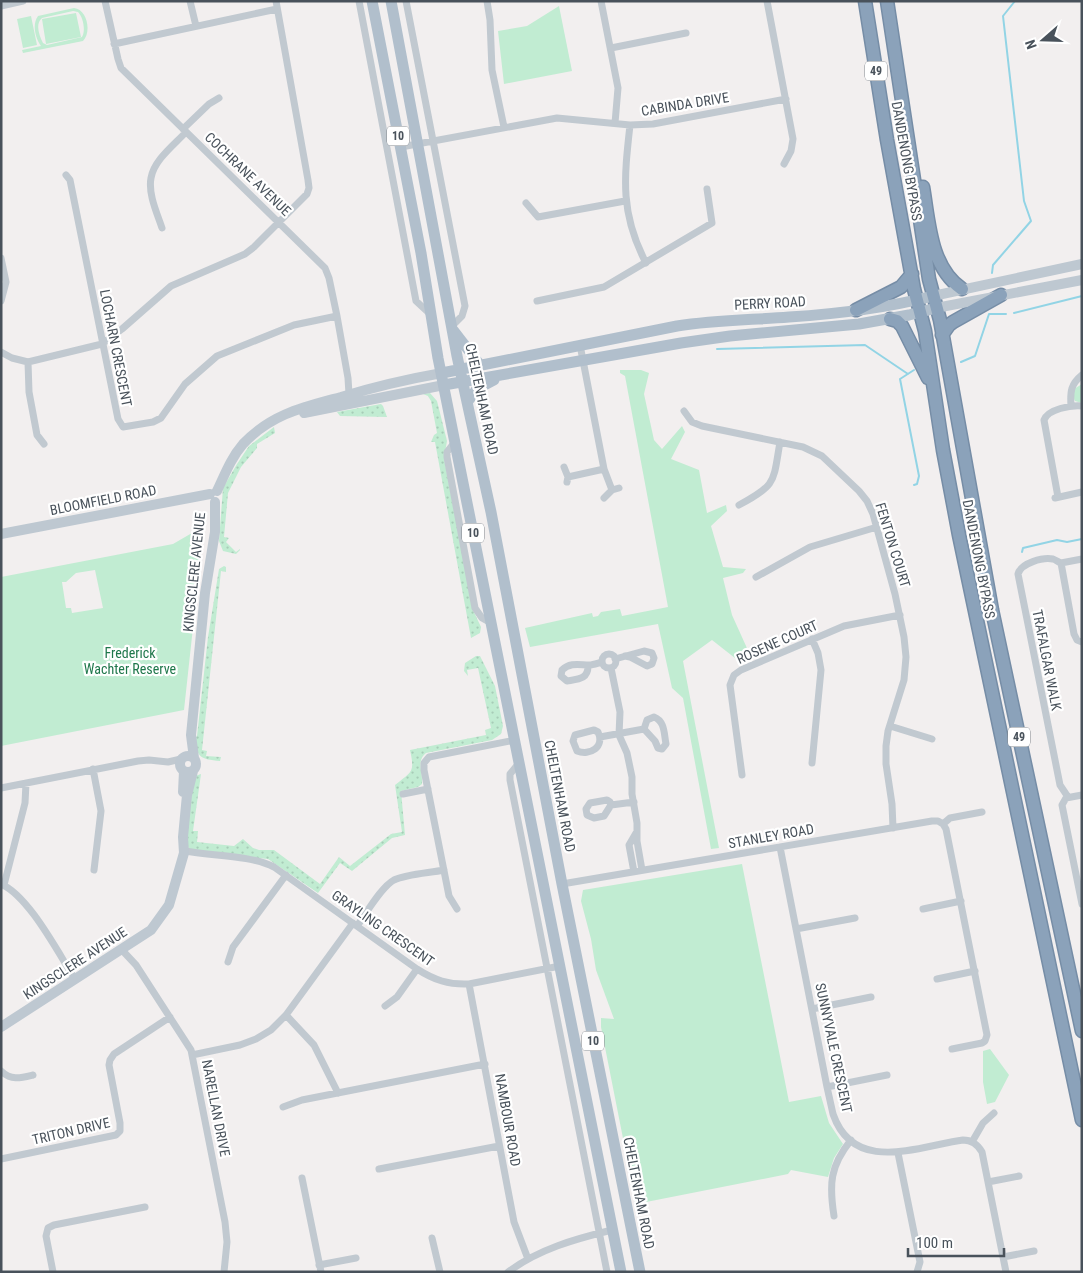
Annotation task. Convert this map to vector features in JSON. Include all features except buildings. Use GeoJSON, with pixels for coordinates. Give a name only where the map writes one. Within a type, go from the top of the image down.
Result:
{"type":"FeatureCollection","features":[{"type":"Feature","properties":{"kind":"highway","name":"DANDENONG BYPASS"},"geometry":{"type":"LineString","coordinates":[[865,1],[962,553],[1082,1120]]}},
{"type":"Feature","properties":{"kind":"highway","name":"DANDENONG BYPASS"},"geometry":{"type":"LineString","coordinates":[[887,1],[918,214],[942,335],[990,602],[1082,1031]]}},
{"type":"Feature","properties":{"kind":"highway"},"geometry":{"type":"LineString","coordinates":[[906,124],[918,159],[936,256],[952,282],[962,289]]}},
{"type":"Feature","properties":{"kind":"highway"},"geometry":{"type":"LineString","coordinates":[[856,310],[901,287],[912,274]]}},
{"type":"Feature","properties":{"kind":"highway"},"geometry":{"type":"LineString","coordinates":[[942,335],[953,322],[1001,295]]}},
{"type":"Feature","properties":{"kind":"highway"},"geometry":{"type":"LineString","coordinates":[[890,319],[896,321],[907,333],[933,389]]}},
{"type":"Feature","properties":{"kind":"main road","name":"10"},"geometry":{"type":"LineString","coordinates":[[372,1],[422,262],[430,314],[620,1272]]}},
{"type":"Feature","properties":{"kind":"main road","name":"CHELTENHAM ROAD"},"geometry":{"type":"LineString","coordinates":[[391,1],[460,369],[516,641],[562,884],[640,1272]]}},
{"type":"Feature","properties":{"kind":"main road","name":"PERRY ROAD"},"geometry":{"type":"LineString","coordinates":[[444,385],[710,339],[839,327],[890,319],[921,312],[935,302],[962,289],[1082,264]]}},
{"type":"Feature","properties":{"kind":"main road","name":"PERRY ROAD"},"geometry":{"type":"LineString","coordinates":[[442,372],[707,322],[806,316],[903,304],[917,300],[935,302],[1001,295],[1082,280]]}},
{"type":"Feature","properties":{"kind":"main road"},"geometry":{"type":"LineString","coordinates":[[452,328],[480,365]]}},
{"type":"Feature","properties":{"kind":"main road","name":"KINGSCLERE AVENUE"},"geometry":{"type":"LineString","coordinates":[[1,1028],[139,937],[155,919],[167,898],[182,853],[178,834],[191,735],[205,594],[215,532],[214,496],[232,460],[243,444],[258,430],[280,416],[352,397],[388,384],[442,372]]}},
{"type":"Feature","properties":{"kind":"main road"},"geometry":{"type":"LineString","coordinates":[[468,401],[477,389],[512,373]]}},
{"type":"Feature","properties":{"kind":"main road"},"geometry":{"type":"LineString","coordinates":[[388,384],[390,396]]}},
{"type":"Feature","properties":{"kind":"main road","name":"KINGSCLERE AVENUE"},"geometry":{"type":"LineString","coordinates":[[352,397],[390,396],[444,385]]}},
{"type":"Feature","properties":{"kind":"main road","name":"BLOOMFIELD ROAD"},"geometry":{"type":"LineString","coordinates":[[1,534],[214,496]]}},
{"type":"Feature","properties":{"kind":"main road"},"geometry":{"type":"LineString","coordinates":[[496,645],[516,641]]}},
{"type":"Feature","properties":{"kind":"main road"},"geometry":{"type":"LineString","coordinates":[[544,887],[562,884]]}},
{"type":"Feature","properties":{"kind":"main road"},"geometry":{"type":"LineString","coordinates":[[560,966],[578,962]]}},
{"type":"Feature","properties":{"kind":"street"},"geometry":{"type":"LineString","coordinates":[[1,6],[23,1]]}},
{"type":"Feature","properties":{"kind":"street","name":"COCHRANE AVENUE"},"geometry":{"type":"LineString","coordinates":[[105,1],[114,44],[122,68],[325,268],[337,316],[352,397]]}},
{"type":"Feature","properties":{"kind":"street"},"geometry":{"type":"LineString","coordinates":[[190,1],[196,26]]}},
{"type":"Feature","properties":{"kind":"street"},"geometry":{"type":"LineString","coordinates":[[359,1],[416,301],[430,314]]}},
{"type":"Feature","properties":{"kind":"street"},"geometry":{"type":"LineString","coordinates":[[406,1],[464,306],[462,316],[452,328]]}},
{"type":"Feature","properties":{"kind":"street"},"geometry":{"type":"LineString","coordinates":[[486,1],[490,20],[492,70],[504,127]]}},
{"type":"Feature","properties":{"kind":"street"},"geometry":{"type":"LineString","coordinates":[[601,1],[618,97],[615,122]]}},
{"type":"Feature","properties":{"kind":"street"},"geometry":{"type":"LineString","coordinates":[[767,1],[793,140],[791,151],[784,164]]}},
{"type":"Feature","properties":{"kind":"street"},"geometry":{"type":"LineString","coordinates":[[1,352],[12,358],[28,362],[102,344],[122,329],[170,286],[245,254],[254,248],[306,194],[309,188],[277,5],[196,26],[114,44]]}},
{"type":"Feature","properties":{"kind":"street"},"geometry":{"type":"LineString","coordinates":[[610,48],[686,33]]}},
{"type":"Feature","properties":{"kind":"street"},"geometry":{"type":"LineString","coordinates":[[162,228],[153,201],[150,179],[156,165],[209,104],[219,98]]}},
{"type":"Feature","properties":{"kind":"street","name":"CABINDA DRIVE"},"geometry":{"type":"LineString","coordinates":[[400,147],[557,118],[615,122],[630,125],[676,121],[786,99]]}},
{"type":"Feature","properties":{"kind":"street"},"geometry":{"type":"LineString","coordinates":[[630,125],[625,201],[634,238],[646,263]]}},
{"type":"Feature","properties":{"kind":"street","name":"LOCHARN CRESCENT"},"geometry":{"type":"LineString","coordinates":[[66,176],[70,180],[118,419],[123,427],[158,421],[185,384],[216,356],[286,327],[337,316]]}},
{"type":"Feature","properties":{"kind":"street"},"geometry":{"type":"LineString","coordinates":[[538,301],[604,287],[712,222],[707,189]]}},
{"type":"Feature","properties":{"kind":"street"},"geometry":{"type":"LineString","coordinates":[[526,203],[538,217],[625,201]]}},
{"type":"Feature","properties":{"kind":"street"},"geometry":{"type":"LineString","coordinates":[[1,258],[6,282],[1,301]]}},
{"type":"Feature","properties":{"kind":"street"},"geometry":{"type":"LineString","coordinates":[[580,345],[604,469],[616,489],[604,498]]}},
{"type":"Feature","properties":{"kind":"street"},"geometry":{"type":"LineString","coordinates":[[28,362],[29,392],[37,435],[44,444]]}},
{"type":"Feature","properties":{"kind":"street"},"geometry":{"type":"LineString","coordinates":[[1071,406],[1070,393],[1073,382],[1082,375]]}},
{"type":"Feature","properties":{"kind":"street"},"geometry":{"type":"LineString","coordinates":[[1082,406],[1071,406],[1048,413],[1044,420],[1056,497],[1082,492]]}},
{"type":"Feature","properties":{"kind":"street","name":"FENTON COURT"},"geometry":{"type":"LineString","coordinates":[[684,411],[692,422],[702,426],[810,449],[822,456],[863,496],[870,507],[891,575],[906,647],[906,668],[902,691],[890,726],[886,746],[886,764],[896,827]]}},
{"type":"Feature","properties":{"kind":"street"},"geometry":{"type":"LineString","coordinates":[[739,506],[770,485],[780,442]]}},
{"type":"Feature","properties":{"kind":"street"},"geometry":{"type":"LineString","coordinates":[[564,467],[567,479],[604,469]]}},
{"type":"Feature","properties":{"kind":"street"},"geometry":{"type":"LineString","coordinates":[[756,576],[810,547],[877,527]]}},
{"type":"Feature","properties":{"kind":"street","name":"TRAFALGAR WALK"},"geometry":{"type":"LineString","coordinates":[[1082,558],[1061,563],[1051,559],[1027,564],[1020,569],[1018,577],[1060,785],[1066,799],[1062,805],[1082,904]]}},
{"type":"Feature","properties":{"kind":"street"},"geometry":{"type":"LineString","coordinates":[[1061,563],[1074,634],[1080,641]]}},
{"type":"Feature","properties":{"kind":"street","name":"ROSENE COURT"},"geometry":{"type":"LineString","coordinates":[[742,775],[730,689],[731,679],[741,670],[844,626],[900,615]]}},
{"type":"Feature","properties":{"kind":"street"},"geometry":{"type":"LineString","coordinates":[[812,640],[818,653],[821,670],[812,763]]}},
{"type":"Feature","properties":{"kind":"street"},"geometry":{"type":"LineString","coordinates":[[611,668],[605,667],[602,662],[603,657],[611,654],[615,658]]}},
{"type":"Feature","properties":{"kind":"street"},"geometry":{"type":"LineString","coordinates":[[615,658],[625,656]]}},
{"type":"Feature","properties":{"kind":"street"},"geometry":{"type":"LineString","coordinates":[[615,658],[611,668],[620,712],[619,734],[628,753],[638,823],[637,844],[642,870]]}},
{"type":"Feature","properties":{"kind":"street"},"geometry":{"type":"LineString","coordinates":[[588,666],[602,662]]}},
{"type":"Feature","properties":{"kind":"street"},"geometry":{"type":"LineString","coordinates":[[655,717],[661,722],[666,746],[664,749],[658,748],[654,739],[644,729],[648,719],[655,717]]}},
{"type":"Feature","properties":{"kind":"street"},"geometry":{"type":"LineString","coordinates":[[890,726],[932,739]]}},
{"type":"Feature","properties":{"kind":"street"},"geometry":{"type":"LineString","coordinates":[[600,737],[644,729]]}},
{"type":"Feature","properties":{"kind":"street"},"geometry":{"type":"LineString","coordinates":[[654,739],[664,735]]}},
{"type":"Feature","properties":{"kind":"street"},"geometry":{"type":"LineString","coordinates":[[457,909],[449,896],[423,766],[427,758],[515,740]]}},
{"type":"Feature","properties":{"kind":"street"},"geometry":{"type":"LineString","coordinates":[[1,788],[138,761],[149,760],[186,764]]}},
{"type":"Feature","properties":{"kind":"street"},"geometry":{"type":"LineString","coordinates":[[520,762],[510,774],[509,779],[607,1272]]}},
{"type":"Feature","properties":{"kind":"street"},"geometry":{"type":"LineString","coordinates":[[93,769],[100,811],[94,870]]}},
{"type":"Feature","properties":{"kind":"street"},"geometry":{"type":"LineString","coordinates":[[26,783],[25,803],[3,884],[28,906],[76,979]]}},
{"type":"Feature","properties":{"kind":"street"},"geometry":{"type":"LineString","coordinates":[[403,794],[428,789]]}},
{"type":"Feature","properties":{"kind":"street"},"geometry":{"type":"LineString","coordinates":[[1066,799],[1082,795]]}},
{"type":"Feature","properties":{"kind":"street"},"geometry":{"type":"LineString","coordinates":[[611,805],[634,802]]}},
{"type":"Feature","properties":{"kind":"street","name":"STANLEY ROAD"},"geometry":{"type":"LineString","coordinates":[[562,884],[932,821],[943,824],[953,818],[982,812]]}},
{"type":"Feature","properties":{"kind":"street"},"geometry":{"type":"LineString","coordinates":[[943,824],[946,829],[961,901],[987,1038],[982,1043],[952,1049]]}},
{"type":"Feature","properties":{"kind":"street"},"geometry":{"type":"LineString","coordinates":[[634,872],[629,845],[637,830]]}},
{"type":"Feature","properties":{"kind":"street","name":"SUNNYVALE CRESCENT"},"geometry":{"type":"LineString","coordinates":[[780,847],[827,1087],[836,1120],[845,1134],[865,1149],[878,1153],[898,1153],[958,1141],[972,1142]]}},
{"type":"Feature","properties":{"kind":"street","name":"GRAYLING CRESCENT"},"geometry":{"type":"LineString","coordinates":[[182,853],[259,861],[271,865],[417,969],[443,982],[460,985],[469,984],[560,966]]}},
{"type":"Feature","properties":{"kind":"street"},"geometry":{"type":"LineString","coordinates":[[192,1055],[248,1042],[271,1030],[286,1015],[384,888],[392,881],[444,870]]}},
{"type":"Feature","properties":{"kind":"street"},"geometry":{"type":"LineString","coordinates":[[228,962],[233,947],[286,874]]}},
{"type":"Feature","properties":{"kind":"street"},"geometry":{"type":"LineString","coordinates":[[923,908],[961,901]]}},
{"type":"Feature","properties":{"kind":"street"},"geometry":{"type":"LineString","coordinates":[[796,929],[855,918]]}},
{"type":"Feature","properties":{"kind":"street","name":"NARELLAN DRIVE"},"geometry":{"type":"LineString","coordinates":[[125,947],[190,1047],[225,1222],[227,1242],[224,1272]]}},
{"type":"Feature","properties":{"kind":"street"},"geometry":{"type":"LineString","coordinates":[[385,1006],[397,997],[417,969]]}},
{"type":"Feature","properties":{"kind":"street"},"geometry":{"type":"LineString","coordinates":[[937,979],[975,971]]}},
{"type":"Feature","properties":{"kind":"street","name":"NAMBOUR ROAD"},"geometry":{"type":"LineString","coordinates":[[469,984],[494,1109],[498,1146],[514,1222],[528,1258]]}},
{"type":"Feature","properties":{"kind":"street"},"geometry":{"type":"LineString","coordinates":[[812,1008],[871,997]]}},
{"type":"Feature","properties":{"kind":"street"},"geometry":{"type":"LineString","coordinates":[[286,1015],[314,1045],[338,1093]]}},
{"type":"Feature","properties":{"kind":"street","name":"TRITON DRIVE"},"geometry":{"type":"LineString","coordinates":[[1,1159],[116,1135],[120,1131],[120,1123],[109,1065],[111,1058],[114,1054],[170,1017]]}},
{"type":"Feature","properties":{"kind":"street"},"geometry":{"type":"LineString","coordinates":[[283,1107],[302,1100],[485,1064]]}},
{"type":"Feature","properties":{"kind":"street"},"geometry":{"type":"LineString","coordinates":[[1,1071],[15,1078],[33,1075]]}},
{"type":"Feature","properties":{"kind":"street"},"geometry":{"type":"LineString","coordinates":[[827,1087],[887,1075]]}},
{"type":"Feature","properties":{"kind":"street"},"geometry":{"type":"LineString","coordinates":[[994,1113],[983,1123],[972,1142],[982,1152],[1006,1272]]}},
{"type":"Feature","properties":{"kind":"street"},"geometry":{"type":"LineString","coordinates":[[834,1216],[831,1180],[837,1160],[851,1140]]}},
{"type":"Feature","properties":{"kind":"street"},"geometry":{"type":"LineString","coordinates":[[379,1169],[498,1146]]}},
{"type":"Feature","properties":{"kind":"street"},"geometry":{"type":"LineString","coordinates":[[898,1153],[920,1262],[917,1272]]}},
{"type":"Feature","properties":{"kind":"street"},"geometry":{"type":"LineString","coordinates":[[988,1182],[1018,1176]]}},
{"type":"Feature","properties":{"kind":"street"},"geometry":{"type":"LineString","coordinates":[[302,1178],[320,1268],[356,1258]]}},
{"type":"Feature","properties":{"kind":"street"},"geometry":{"type":"LineString","coordinates":[[53,1272],[46,1236],[48,1228],[54,1225],[145,1207]]}},
{"type":"Feature","properties":{"kind":"street"},"geometry":{"type":"LineString","coordinates":[[508,1272],[528,1258],[562,1243],[612,1230]]}},
{"type":"Feature","properties":{"kind":"street"},"geometry":{"type":"LineString","coordinates":[[432,1238],[440,1272]]}},
{"type":"Feature","properties":{"kind":"street"},"geometry":{"type":"LineString","coordinates":[[1003,1257],[1034,1251]]}},
{"type":"Feature","properties":{"kind":"green space"},"geometry":{"type":"Polygon","coordinates":[[[559,6],[572,71],[504,84],[498,31],[527,26],[559,6]]]}},
{"type":"Feature","properties":{"kind":"green space"},"geometry":{"type":"Polygon","coordinates":[[[74,8],[78,9],[82,12],[87,22],[86,37],[83,41],[23,53],[22,50],[41,46],[35,31],[35,23],[38,16],[74,8]],[[73,11],[42,18],[38,26],[43,43],[47,45],[82,37],[84,31],[83,24],[78,12],[73,11]]]}},
{"type":"Feature","properties":{"kind":"green space"},"geometry":{"type":"Polygon","coordinates":[[[76,13],[81,37],[46,44],[42,19],[76,13]]]}},
{"type":"Feature","properties":{"kind":"green space"},"geometry":{"type":"Polygon","coordinates":[[[31,16],[37,45],[23,48],[17,19],[31,16]]]}},
{"type":"Feature","properties":{"kind":"green space"},"geometry":{"type":"Polygon","coordinates":[[[620,370],[641,370],[649,373],[644,394],[654,440],[662,449],[682,426],[685,432],[671,459],[699,470],[707,513],[726,505],[727,511],[711,526],[723,567],[746,569],[743,573],[723,578],[732,615],[751,657],[740,662],[712,640],[683,661],[719,848],[711,849],[683,698],[672,688],[658,624],[530,647],[525,628],[592,613],[593,617],[598,616],[601,612],[620,609],[622,616],[668,607],[625,376],[620,373],[620,370]]]}},
{"type":"Feature","properties":{"kind":"green space"},"geometry":{"type":"Polygon","coordinates":[[[1082,384],[1082,403],[1075,401],[1072,395],[1074,389],[1082,384]]]}},
{"type":"Feature","properties":{"kind":"green space"},"geometry":{"type":"Polygon","coordinates":[[[430,393],[437,401],[447,441],[444,458],[473,610],[481,627],[480,633],[471,638],[435,442],[431,442],[437,433],[431,401],[428,396],[423,394],[430,393]]]}},
{"type":"Feature","properties":{"kind":"green space"},"geometry":{"type":"Polygon","coordinates":[[[381,404],[387,417],[340,416],[337,412],[381,404]]]}},
{"type":"Feature","properties":{"kind":"green space"},"geometry":{"type":"Polygon","coordinates":[[[274,427],[275,433],[257,444],[257,448],[241,467],[228,493],[224,537],[229,538],[226,542],[236,552],[240,550],[236,554],[223,551],[219,541],[223,488],[249,446],[274,427]]]}},
{"type":"Feature","properties":{"kind":"green space","name":"Frederick Wachter Reserve"},"geometry":{"type":"Polygon","coordinates":[[[204,526],[184,710],[1,746],[1,577],[173,544],[204,526]],[[95,570],[76,573],[66,582],[62,582],[66,608],[71,608],[72,613],[103,608],[95,570]]]}},
{"type":"Feature","properties":{"kind":"green space"},"geometry":{"type":"Polygon","coordinates":[[[224,566],[226,567],[226,572],[221,571],[202,750],[207,751],[206,756],[221,757],[220,761],[201,756],[197,750],[195,738],[197,736],[208,637],[219,569],[224,566]]]}},
{"type":"Feature","properties":{"kind":"green space"},"geometry":{"type":"Polygon","coordinates":[[[476,656],[480,656],[495,686],[503,726],[501,734],[492,740],[426,753],[421,760],[422,784],[418,787],[401,791],[405,835],[392,838],[352,871],[340,863],[318,893],[268,859],[190,850],[187,836],[188,814],[195,776],[201,774],[193,831],[198,831],[197,842],[234,846],[243,839],[253,848],[274,850],[320,884],[339,857],[350,866],[391,834],[402,832],[395,785],[411,771],[410,750],[486,735],[485,730],[491,728],[478,668],[467,670],[468,676],[464,671],[465,663],[476,656]]]}},
{"type":"Feature","properties":{"kind":"green space"},"geometry":{"type":"Polygon","coordinates":[[[742,864],[789,1102],[821,1096],[829,1123],[843,1144],[834,1158],[828,1177],[791,1170],[788,1174],[636,1204],[601,1027],[601,1018],[614,1019],[596,970],[591,939],[581,901],[583,890],[742,864]]]}},
{"type":"Feature","properties":{"kind":"green space"},"geometry":{"type":"Polygon","coordinates":[[[990,1049],[1009,1075],[995,1102],[987,1104],[983,1082],[983,1051],[990,1049]]]}},
{"type":"Feature","properties":{"kind":"waterway"},"geometry":{"type":"LineString","coordinates":[[992,273],[993,265],[1031,221],[1024,201],[1003,16],[1015,1]]}},
{"type":"Feature","properties":{"kind":"waterway"},"geometry":{"type":"LineString","coordinates":[[1014,313],[1082,296]]}},
{"type":"Feature","properties":{"kind":"waterway"},"geometry":{"type":"LineString","coordinates":[[961,362],[975,356],[989,314],[1006,314]]}},
{"type":"Feature","properties":{"kind":"waterway"},"geometry":{"type":"LineString","coordinates":[[717,349],[865,345],[908,374]]}},
{"type":"Feature","properties":{"kind":"waterway"},"geometry":{"type":"LineString","coordinates":[[914,370],[900,379],[919,476],[917,484],[914,485]]}},
{"type":"Feature","properties":{"kind":"waterway"},"geometry":{"type":"LineString","coordinates":[[1022,552],[1023,548],[1057,540],[1067,542],[1082,539]]}}]}
